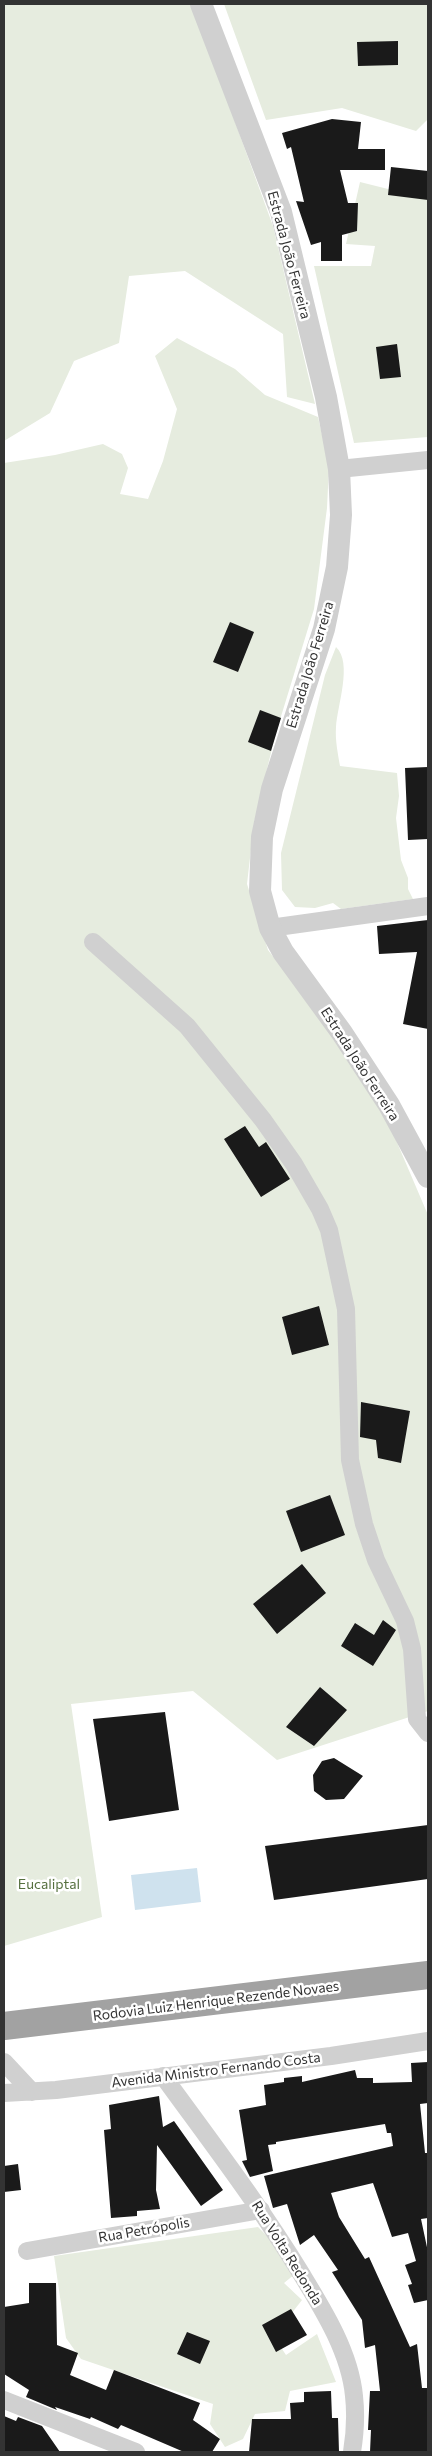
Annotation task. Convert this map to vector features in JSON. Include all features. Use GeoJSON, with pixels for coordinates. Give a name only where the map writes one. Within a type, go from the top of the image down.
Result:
{"type":"FeatureCollection","features":[{"type":"Feature","properties":{"kind":"highway","name":"Rodovia Luiz Henrique Rezende Novaes"},"geometry":{"type":"LineString","coordinates":[[4,2026],[428,1975]]}},
{"type":"Feature","properties":{"kind":"street","name":"Estrada João Ferreira"},"geometry":{"type":"LineString","coordinates":[[201,4],[281,212],[326,397],[339,470],[340,538],[331,594],[324,628],[272,789],[264,822],[259,878],[261,897],[270,928],[292,967],[342,1033],[389,1105],[428,1177]]}},
{"type":"Feature","properties":{"kind":"street"},"geometry":{"type":"LineString","coordinates":[[339,470],[428,460]]}},
{"type":"Feature","properties":{"kind":"street"},"geometry":{"type":"LineString","coordinates":[[270,928],[428,906]]}},
{"type":"Feature","properties":{"kind":"street"},"geometry":{"type":"LineString","coordinates":[[93,942],[187,1026],[263,1120],[294,1164],[320,1209],[329,1230],[346,1310],[350,1460],[364,1524],[376,1560],[405,1621],[412,1649],[417,1719],[428,1733]]}},
{"type":"Feature","properties":{"kind":"street","name":"Avenida Ministro Fernando Costa"},"geometry":{"type":"LineString","coordinates":[[4,2093],[32,2092],[348,2054],[428,2041]]}},
{"type":"Feature","properties":{"kind":"street"},"geometry":{"type":"LineString","coordinates":[[4,2062],[32,2092]]}},
{"type":"Feature","properties":{"kind":"street","name":"Rua Volta Redonda"},"geometry":{"type":"LineString","coordinates":[[163,2076],[261,2210],[326,2314],[344,2357],[354,2395],[355,2438],[352,2452]]}},
{"type":"Feature","properties":{"kind":"street","name":"Rua Petrópolis"},"geometry":{"type":"LineString","coordinates":[[27,2251],[261,2210]]}},
{"type":"Feature","properties":{"kind":"street"},"geometry":{"type":"LineString","coordinates":[[4,2400],[136,2452]]}},
{"type":"Feature","properties":{"kind":"green space"},"geometry":{"type":"Polygon","coordinates":[[[4,4],[192,4],[273,226],[315,404],[287,397],[283,334],[185,271],[129,276],[119,343],[74,361],[50,413],[4,441],[4,4]]]}},
{"type":"Feature","properties":{"kind":"green space"},"geometry":{"type":"Polygon","coordinates":[[[224,4],[428,4],[428,119],[416,131],[342,108],[266,120],[224,4]]]}},
{"type":"Feature","properties":{"kind":"green space"},"geometry":{"type":"Polygon","coordinates":[[[360,182],[428,199],[428,437],[354,443],[314,266],[371,266],[375,246],[346,244],[360,182]]]}},
{"type":"Feature","properties":{"kind":"green space","name":"Eucaliptal"},"geometry":{"type":"Polygon","coordinates":[[[177,338],[235,369],[265,395],[318,417],[329,466],[327,508],[314,609],[275,736],[254,823],[247,884],[268,950],[325,1024],[387,1119],[428,1215],[428,1711],[277,1760],[193,1691],[71,1704],[102,1917],[4,1946],[4,463],[55,455],[103,444],[122,454],[128,468],[120,494],[148,499],[163,461],[177,409],[155,356],[177,338]]]}},
{"type":"Feature","properties":{"kind":"green space"},"geometry":{"type":"Polygon","coordinates":[[[336,647],[341,654],[344,674],[336,727],[336,742],[340,766],[397,773],[399,796],[396,818],[401,860],[408,878],[408,889],[413,899],[341,909],[333,903],[315,908],[295,907],[282,890],[281,853],[325,675],[336,647]]]}},
{"type":"Feature","properties":{"kind":"green space"},"geometry":{"type":"Polygon","coordinates":[[[258,2227],[274,2243],[295,2274],[284,2283],[302,2300],[288,2318],[268,2328],[286,2355],[317,2334],[336,2382],[290,2391],[285,2411],[255,2414],[243,2439],[225,2447],[210,2424],[213,2404],[81,2359],[66,2338],[54,2256],[258,2227]]]}},
{"type":"Feature","properties":{"kind":"water"},"geometry":{"type":"Polygon","coordinates":[[[197,1868],[201,1902],[135,1910],[131,1875],[197,1868]]]}},
{"type":"Feature","properties":{"kind":"building"},"geometry":{"type":"Polygon","coordinates":[[[398,41],[398,65],[358,66],[357,42],[398,41]]]}},
{"type":"Feature","properties":{"kind":"building"},"geometry":{"type":"Polygon","coordinates":[[[332,119],[361,122],[358,149],[385,149],[385,170],[340,170],[348,203],[358,203],[357,231],[342,235],[342,261],[321,261],[321,242],[311,245],[296,201],[304,202],[291,147],[287,149],[282,133],[332,119]]]}},
{"type":"Feature","properties":{"kind":"building"},"geometry":{"type":"Polygon","coordinates":[[[391,167],[428,171],[428,200],[388,195],[391,167]]]}},
{"type":"Feature","properties":{"kind":"building"},"geometry":{"type":"Polygon","coordinates":[[[397,344],[401,377],[380,379],[376,347],[397,344]]]}},
{"type":"Feature","properties":{"kind":"building"},"geometry":{"type":"Polygon","coordinates":[[[230,622],[254,632],[238,672],[213,662],[230,622]]]}},
{"type":"Feature","properties":{"kind":"building"},"geometry":{"type":"Polygon","coordinates":[[[260,710],[281,718],[271,751],[248,742],[260,710]]]}},
{"type":"Feature","properties":{"kind":"building"},"geometry":{"type":"Polygon","coordinates":[[[428,767],[428,839],[408,840],[405,768],[428,767]]]}},
{"type":"Feature","properties":{"kind":"building"},"geometry":{"type":"Polygon","coordinates":[[[428,920],[428,1029],[403,1024],[417,952],[379,954],[377,926],[428,920]]]}},
{"type":"Feature","properties":{"kind":"building"},"geometry":{"type":"Polygon","coordinates":[[[245,1126],[259,1147],[266,1142],[290,1179],[261,1197],[224,1139],[245,1126]]]}},
{"type":"Feature","properties":{"kind":"building"},"geometry":{"type":"Polygon","coordinates":[[[319,1306],[329,1345],[292,1355],[282,1317],[319,1306]]]}},
{"type":"Feature","properties":{"kind":"building"},"geometry":{"type":"Polygon","coordinates":[[[361,1402],[410,1411],[401,1463],[378,1458],[376,1440],[360,1437],[361,1402]]]}},
{"type":"Feature","properties":{"kind":"building"},"geometry":{"type":"Polygon","coordinates":[[[330,1495],[345,1535],[301,1552],[286,1511],[330,1495]]]}},
{"type":"Feature","properties":{"kind":"building"},"geometry":{"type":"Polygon","coordinates":[[[302,1564],[326,1593],[277,1634],[253,1604],[302,1564]]]}},
{"type":"Feature","properties":{"kind":"building"},"geometry":{"type":"Polygon","coordinates":[[[383,1620],[396,1630],[373,1666],[341,1646],[355,1623],[374,1635],[383,1620]]]}},
{"type":"Feature","properties":{"kind":"building"},"geometry":{"type":"Polygon","coordinates":[[[320,1687],[347,1710],[314,1746],[286,1727],[320,1687]]]}},
{"type":"Feature","properties":{"kind":"building"},"geometry":{"type":"Polygon","coordinates":[[[165,1712],[179,1810],[109,1821],[93,1719],[165,1712]]]}},
{"type":"Feature","properties":{"kind":"building"},"geometry":{"type":"Polygon","coordinates":[[[334,1758],[363,1776],[344,1799],[326,1800],[314,1791],[313,1775],[322,1761],[334,1758]]]}},
{"type":"Feature","properties":{"kind":"building"},"geometry":{"type":"Polygon","coordinates":[[[428,1825],[428,1879],[274,1900],[265,1846],[428,1825]]]}},
{"type":"Feature","properties":{"kind":"building"},"geometry":{"type":"Polygon","coordinates":[[[428,2062],[428,2103],[420,2104],[425,2153],[428,2153],[428,2218],[421,2219],[428,2252],[428,2300],[414,2303],[408,2285],[412,2284],[405,2265],[416,2261],[408,2233],[392,2237],[373,2183],[331,2193],[339,2217],[365,2259],[369,2257],[410,2347],[417,2344],[422,2388],[427,2388],[428,2452],[370,2452],[371,2430],[368,2430],[370,2391],[380,2391],[375,2345],[365,2348],[362,2320],[332,2272],[338,2270],[314,2235],[300,2245],[287,2204],[273,2208],[264,2176],[393,2146],[391,2133],[387,2133],[385,2124],[276,2142],[276,2144],[268,2145],[273,2171],[250,2177],[242,2161],[247,2160],[239,2110],[266,2105],[264,2085],[284,2082],[284,2078],[302,2076],[302,2082],[355,2070],[357,2078],[373,2078],[373,2083],[412,2082],[411,2063],[428,2062]]]}},
{"type":"Feature","properties":{"kind":"building"},"geometry":{"type":"Polygon","coordinates":[[[159,2096],[163,2127],[174,2121],[223,2190],[201,2206],[157,2145],[156,2190],[160,2209],[137,2211],[137,2216],[111,2218],[104,2130],[111,2129],[109,2105],[159,2096]]]}},
{"type":"Feature","properties":{"kind":"building"},"geometry":{"type":"Polygon","coordinates":[[[18,2164],[21,2190],[4,2192],[4,2166],[18,2164]]]}},
{"type":"Feature","properties":{"kind":"building"},"geometry":{"type":"Polygon","coordinates":[[[29,2283],[56,2283],[57,2345],[78,2353],[70,2375],[106,2390],[114,2370],[200,2403],[193,2420],[220,2439],[212,2452],[184,2452],[121,2425],[118,2429],[91,2417],[90,2419],[55,2407],[57,2410],[26,2397],[29,2390],[4,2374],[4,2307],[29,2303],[29,2283]]]}},
{"type":"Feature","properties":{"kind":"building"},"geometry":{"type":"Polygon","coordinates":[[[291,2309],[307,2335],[276,2352],[262,2325],[291,2309]]]}},
{"type":"Feature","properties":{"kind":"building"},"geometry":{"type":"Polygon","coordinates":[[[187,2332],[210,2341],[200,2364],[177,2354],[187,2332]]]}},
{"type":"Feature","properties":{"kind":"building"},"geometry":{"type":"Polygon","coordinates":[[[331,2391],[332,2418],[338,2418],[339,2452],[249,2452],[252,2419],[291,2419],[290,2403],[304,2402],[304,2392],[331,2391]]]}},
{"type":"Feature","properties":{"kind":"building"},"geometry":{"type":"Polygon","coordinates":[[[4,2416],[16,2421],[18,2417],[42,2426],[60,2452],[4,2452],[4,2416]]]}}]}
